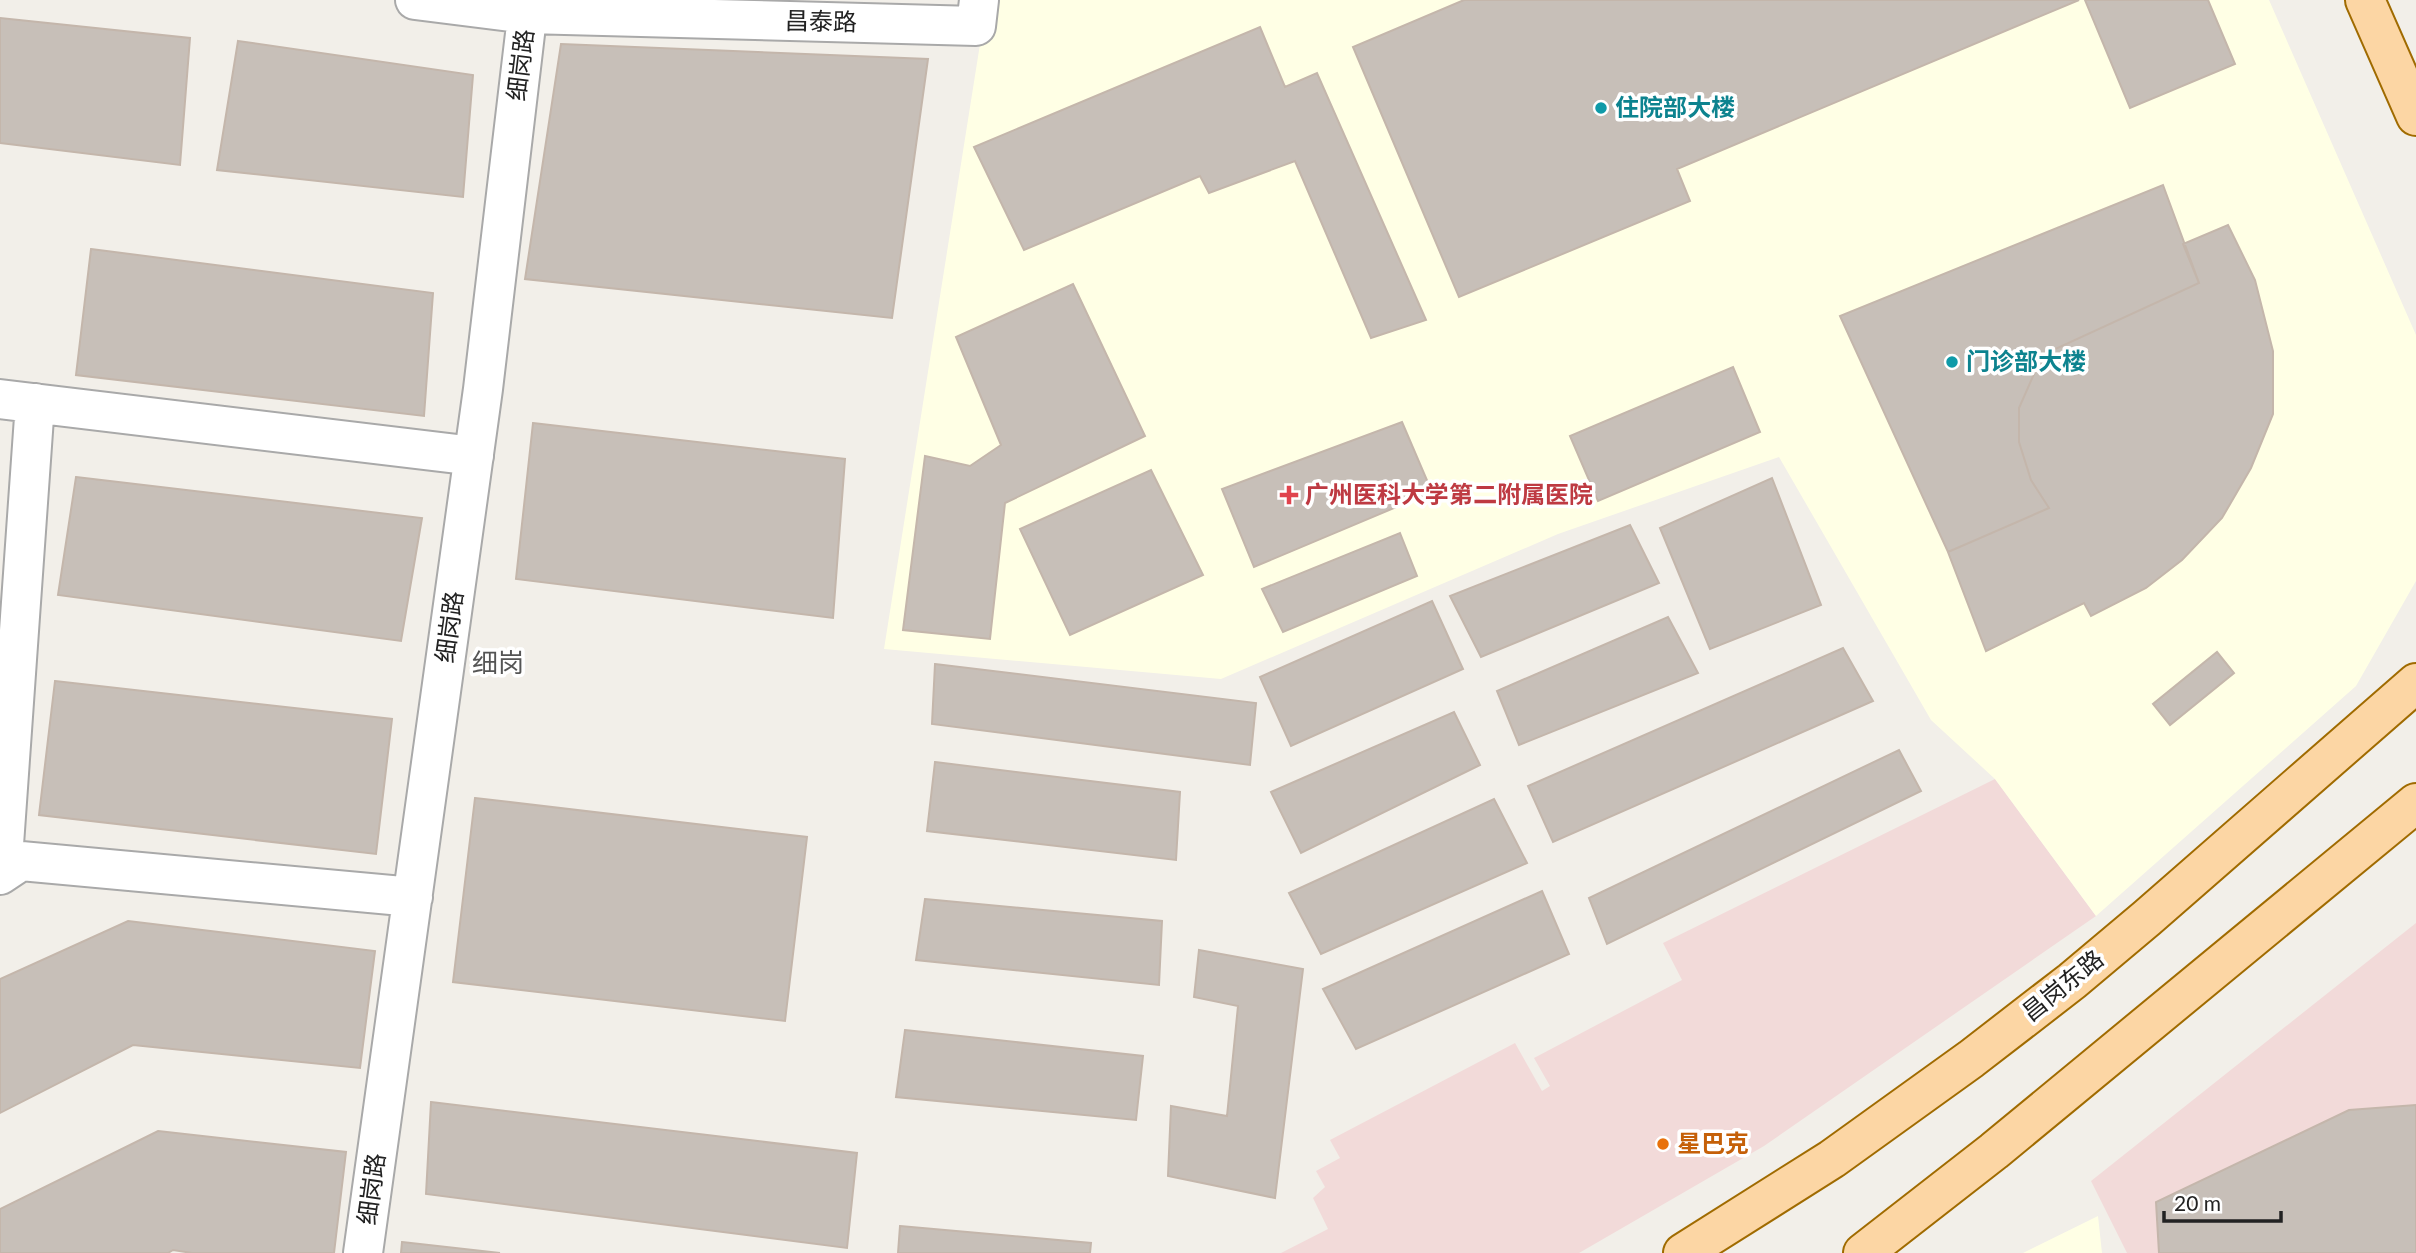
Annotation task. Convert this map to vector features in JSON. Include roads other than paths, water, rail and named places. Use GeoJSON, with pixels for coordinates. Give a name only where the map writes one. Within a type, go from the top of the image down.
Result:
{"type":"FeatureCollection","features":[{"type":"Feature","properties":{"kind":"main road"},"geometry":{"type":"LineString","coordinates":[[2365,0],[2416,116]]}},
{"type":"Feature","properties":{"kind":"main road","name":"昌岗东路"},"geometry":{"type":"LineString","coordinates":[[1683,1253],[1832,1159],[1971,1059],[2072,981],[2404,693],[2416,662]]}},
{"type":"Feature","properties":{"kind":"main road"},"geometry":{"type":"LineString","coordinates":[[1863,1253],[1994,1150],[2416,803]]}},
{"type":"Feature","properties":{"kind":"main road"},"geometry":{"type":"LineString","coordinates":[[2293,903],[2416,836]]}},
{"type":"Feature","properties":{"kind":"street","name":"昌泰路"},"geometry":{"type":"LineString","coordinates":[[415,0],[528,7],[978,13]]}},
{"type":"Feature","properties":{"kind":"street","name":"细岗路"},"geometry":{"type":"LineString","coordinates":[[363,1253],[474,456],[528,7]]}},
{"type":"Feature","properties":{"kind":"street"},"geometry":{"type":"LineString","coordinates":[[1,874],[18,401],[474,456]]}},
{"type":"Feature","properties":{"kind":"street"},"geometry":{"type":"LineString","coordinates":[[1,874],[21,861],[413,897]]}},
{"type":"Feature","properties":{"kind":"place","name":"住院部大楼"},"geometry":{"type":"Point","coordinates":[1601,108]}},
{"type":"Feature","properties":{"kind":"place","name":"门诊部大楼"},"geometry":{"type":"Point","coordinates":[1952,362]}},
{"type":"Feature","properties":{"kind":"place","name":"广州医科大学第二附属医院"},"geometry":{"type":"Point","coordinates":[1289,495]}},
{"type":"Feature","properties":{"kind":"place","name":"星巴克"},"geometry":{"type":"Point","coordinates":[1663,1144]}},
{"type":"Feature","properties":{"kind":"district","name":"细岗"},"geometry":{"type":"Point","coordinates":[498,663]}}]}
